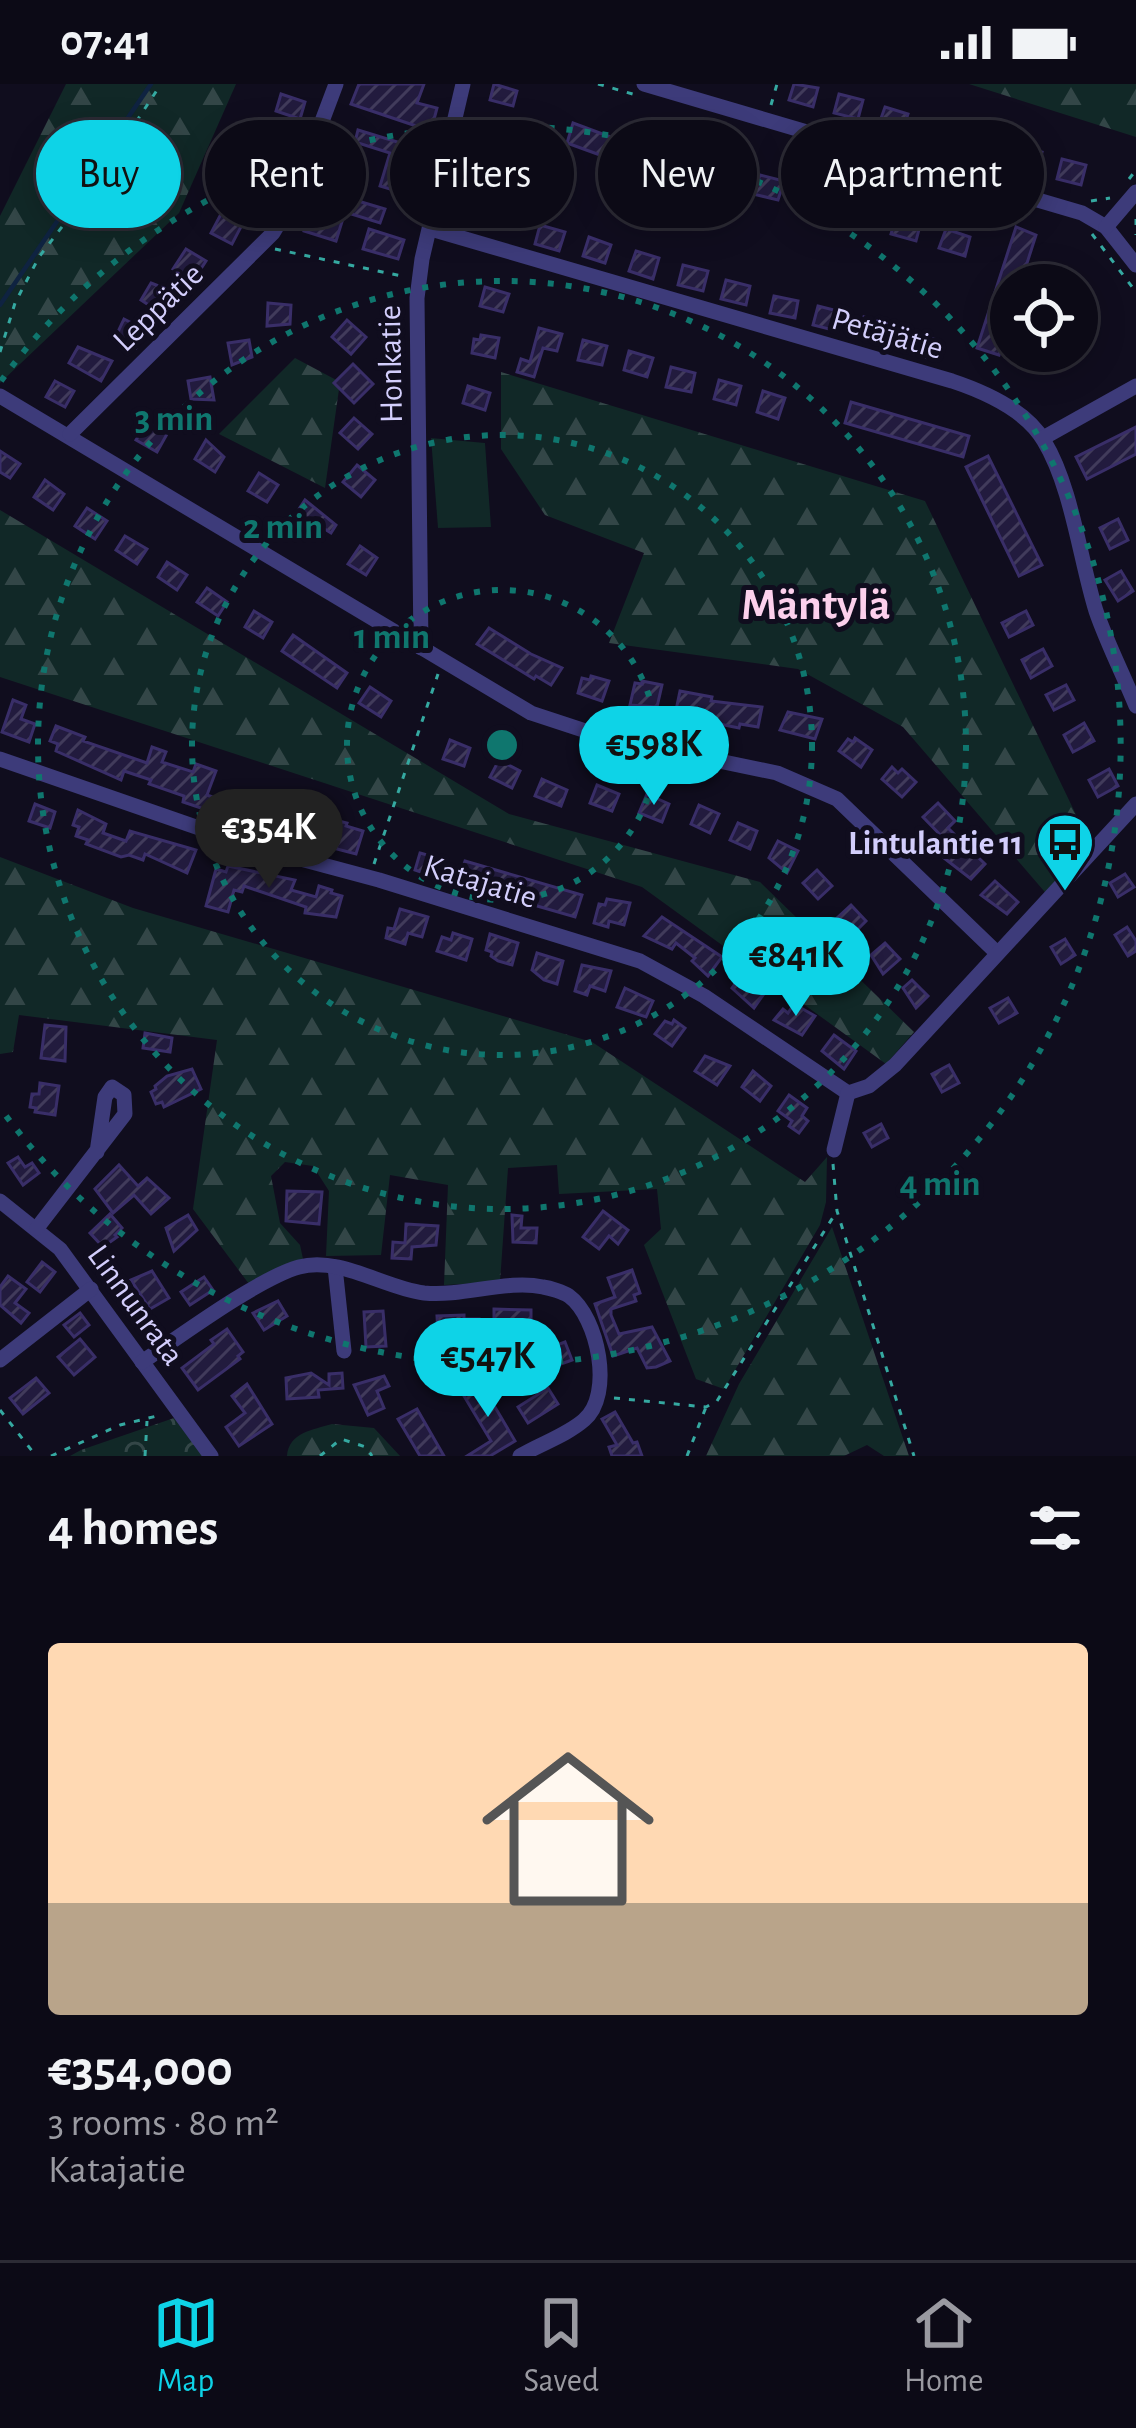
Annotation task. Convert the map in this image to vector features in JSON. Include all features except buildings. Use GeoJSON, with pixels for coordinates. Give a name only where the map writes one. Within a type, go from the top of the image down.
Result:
{"type":"FeatureCollection","features":[{"type":"Feature","properties":{"kind":"street","name":"Leppätie"},"geometry":{"type":"LineString","coordinates":[[70,434],[261,246],[292,201],[336,84]]}},
{"type":"Feature","properties":{"kind":"street","name":"Honkatie"},"geometry":{"type":"LineString","coordinates":[[421,648],[419,280],[464,84]]}},
{"type":"Feature","properties":{"kind":"street"},"geometry":{"type":"LineString","coordinates":[[644,84],[1082,213],[1106,227],[1136,266]]}},
{"type":"Feature","properties":{"kind":"street"},"geometry":{"type":"LineString","coordinates":[[1106,227],[1128,188]]}},
{"type":"Feature","properties":{"kind":"street","name":"Petäjätie"},"geometry":{"type":"LineString","coordinates":[[431,229],[983,391],[1015,412],[1043,439],[1072,518],[1097,612],[1136,706]]}},
{"type":"Feature","properties":{"kind":"street"},"geometry":{"type":"LineString","coordinates":[[1043,439],[1136,386]]}},
{"type":"Feature","properties":{"kind":"street"},"geometry":{"type":"LineString","coordinates":[[0,396],[531,713],[604,737],[777,773],[838,799],[998,953]]}},
{"type":"Feature","properties":{"kind":"street","name":"Katajatie"},"geometry":{"type":"LineString","coordinates":[[0,759],[248,844],[640,961],[704,996],[848,1094]]}},
{"type":"Feature","properties":{"kind":"street"},"geometry":{"type":"LineString","coordinates":[[834,1150],[848,1094],[869,1086],[895,1065],[1136,804]]}},
{"type":"Feature","properties":{"kind":"street"},"geometry":{"type":"LineString","coordinates":[[37,1228],[97,1152]]}},
{"type":"Feature","properties":{"kind":"street","name":"Linnunrata"},"geometry":{"type":"LineString","coordinates":[[0,1201],[60,1249],[212,1456]]}},
{"type":"Feature","properties":{"kind":"street"},"geometry":{"type":"LineString","coordinates":[[142,1362],[265,1282],[302,1266],[334,1267],[419,1292],[448,1294],[539,1285],[568,1294],[582,1311],[603,1371],[600,1396],[586,1419],[520,1456]]}},
{"type":"Feature","properties":{"kind":"street"},"geometry":{"type":"LineString","coordinates":[[334,1267],[344,1351]]}},
{"type":"Feature","properties":{"kind":"street"},"geometry":{"type":"LineString","coordinates":[[0,1360],[91,1289]]}},
{"type":"Feature","properties":{"kind":"path"},"geometry":{"type":"LineString","coordinates":[[0,352],[15,303],[39,257],[100,177],[161,84]]}},
{"type":"Feature","properties":{"kind":"path"},"geometry":{"type":"LineString","coordinates":[[1084,200],[1105,202],[1128,188],[1136,170]]}},
{"type":"Feature","properties":{"kind":"path"},"geometry":{"type":"LineString","coordinates":[[1136,219],[1136,235]]}},
{"type":"Feature","properties":{"kind":"path"},"geometry":{"type":"LineString","coordinates":[[1079,224],[1136,292]]}},
{"type":"Feature","properties":{"kind":"path"},"geometry":{"type":"LineString","coordinates":[[261,246],[419,280]]}},
{"type":"Feature","properties":{"kind":"path"},"geometry":{"type":"LineString","coordinates":[[370,878],[442,660]]}},
{"type":"Feature","properties":{"kind":"path"},"geometry":{"type":"LineString","coordinates":[[834,1150],[837,1211],[914,1456]]}},
{"type":"Feature","properties":{"kind":"path"},"geometry":{"type":"LineString","coordinates":[[687,1456],[706,1407],[727,1391],[837,1211]]}},
{"type":"Feature","properties":{"kind":"path"},"geometry":{"type":"LineString","coordinates":[[600,1396],[706,1407]]}},
{"type":"Feature","properties":{"kind":"path"},"geometry":{"type":"LineString","coordinates":[[51,1456],[120,1425],[177,1409]]}},
{"type":"Feature","properties":{"kind":"path"},"geometry":{"type":"LineString","coordinates":[[0,1410],[36,1456]]}},
{"type":"Feature","properties":{"kind":"path"},"geometry":{"type":"LineString","coordinates":[[145,1456],[147,1419]]}},
{"type":"Feature","properties":{"kind":"path"},"geometry":{"type":"LineString","coordinates":[[320,1456],[341,1439],[366,1447],[372,1456]]}},
{"type":"Feature","properties":{"kind":"green space"},"geometry":{"type":"Polygon","coordinates":[[[66,84],[236,84],[220,120],[205,120],[205,154],[181,208],[181,120],[48,120],[66,84]]]}},
{"type":"Feature","properties":{"kind":"green space"},"geometry":{"type":"Polygon","coordinates":[[[969,84],[1136,84],[1136,137],[969,84]]]}},
{"type":"Feature","properties":{"kind":"green space"},"geometry":{"type":"Polygon","coordinates":[[[36,144],[36,228],[163,228],[0,383],[0,216],[36,144]]]}},
{"type":"Feature","properties":{"kind":"green space"},"geometry":{"type":"Polygon","coordinates":[[[295,358],[340,382],[325,488],[219,434],[295,358]]]}},
{"type":"Feature","properties":{"kind":"green space"},"geometry":{"type":"Polygon","coordinates":[[[501,372],[925,501],[1094,852],[1050,898],[903,727],[798,669],[609,643],[644,553],[545,515],[501,449],[501,372]]]}},
{"type":"Feature","properties":{"kind":"green space"},"geometry":{"type":"Polygon","coordinates":[[[431,438],[485,443],[491,527],[438,528],[431,438]]]}},
{"type":"Feature","properties":{"kind":"green space"},"geometry":{"type":"Polygon","coordinates":[[[0,510],[509,814],[760,882],[914,1032],[886,1064],[642,887],[0,677],[0,510]]]}},
{"type":"Feature","properties":{"kind":"green space"},"geometry":{"type":"Polygon","coordinates":[[[0,857],[133,908],[592,1042],[805,1182],[827,1157],[826,1202],[820,1225],[724,1389],[696,1379],[644,1245],[661,1229],[657,1189],[559,1194],[557,1165],[508,1168],[500,1282],[444,1285],[448,1185],[390,1175],[381,1255],[326,1256],[329,1191],[313,1166],[285,1162],[271,1176],[280,1223],[300,1245],[303,1259],[249,1284],[193,1209],[217,1040],[19,1015],[13,1052],[0,1054],[0,857]]]}},
{"type":"Feature","properties":{"kind":"green space"},"geometry":{"type":"Polygon","coordinates":[[[832,1227],[909,1456],[884,1456],[867,1445],[844,1456],[706,1456],[739,1384],[832,1227]]]}},
{"type":"Feature","properties":{"kind":"green space"},"geometry":{"type":"Polygon","coordinates":[[[174,1418],[206,1456],[70,1456],[81,1450],[174,1418]]]}},
{"type":"Feature","properties":{"kind":"green space"},"geometry":{"type":"Polygon","coordinates":[[[332,1424],[374,1428],[400,1456],[287,1456],[297,1437],[332,1424]]]}},
{"type":"Feature","properties":{"kind":"waterway"},"geometry":{"type":"LineString","coordinates":[[0,305],[151,84]]}},
{"type":"Feature","properties":{"kind":"place","name":"Lintulantie 11"},"geometry":{"type":"Point","coordinates":[1065,893]}},
{"type":"Feature","properties":{"kind":"district","name":"Mäntylä"},"geometry":{"type":"Point","coordinates":[816,603]}}]}
